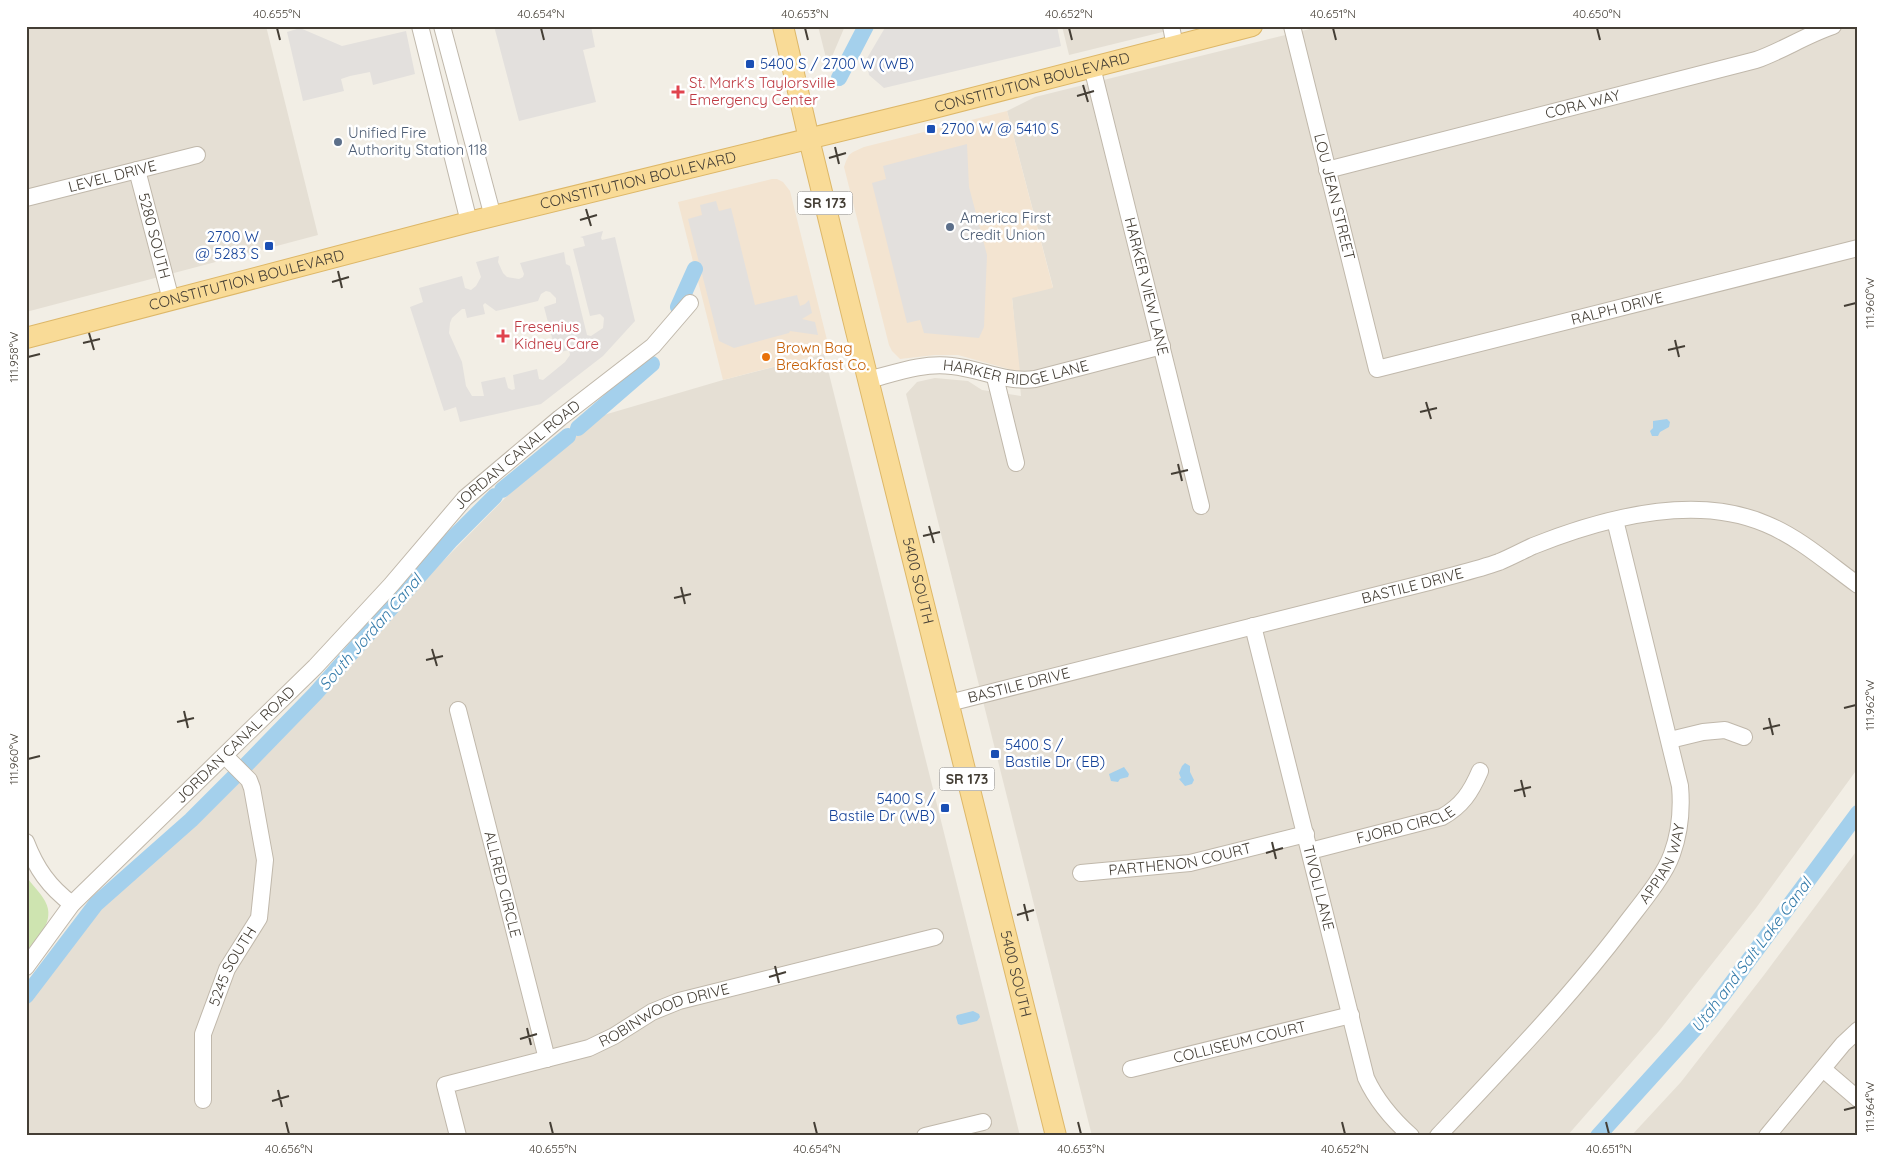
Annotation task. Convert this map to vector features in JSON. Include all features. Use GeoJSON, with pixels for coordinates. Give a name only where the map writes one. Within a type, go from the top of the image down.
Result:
{"type":"FeatureCollection","features":[{"type":"Feature","properties":{"kind":"main road","name":"5400 SOUTH"},"geometry":{"type":"LineString","coordinates":[[783,26],[868,380],[1056,1136]]}},
{"type":"Feature","properties":{"kind":"main road","name":"CONSTITUTION BOULEVARD"},"geometry":{"type":"LineString","coordinates":[[26,338],[469,222],[809,139],[1252,26]]}},
{"type":"Feature","properties":{"kind":"street"},"geometry":{"type":"LineString","coordinates":[[420,26],[469,222]]}},
{"type":"Feature","properties":{"kind":"street"},"geometry":{"type":"LineString","coordinates":[[442,26],[493,217]]}},
{"type":"Feature","properties":{"kind":"street"},"geometry":{"type":"LineString","coordinates":[[1171,26],[1176,46]]}},
{"type":"Feature","properties":{"kind":"street","name":"LOU JEAN STREET"},"geometry":{"type":"LineString","coordinates":[[1292,26],[1377,369]]}},
{"type":"Feature","properties":{"kind":"street","name":"CORA WAY"},"geometry":{"type":"LineString","coordinates":[[1327,170],[1746,63],[1774,54],[1833,26]]}},
{"type":"Feature","properties":{"kind":"street","name":"HARKER VIEW LANE"},"geometry":{"type":"LineString","coordinates":[[1092,67],[1202,506]]}},
{"type":"Feature","properties":{"kind":"street","name":"LEVEL DRIVE"},"geometry":{"type":"LineString","coordinates":[[26,198],[197,155]]}},
{"type":"Feature","properties":{"kind":"street","name":"5280 SOUTH"},"geometry":{"type":"LineString","coordinates":[[137,170],[171,300]]}},
{"type":"Feature","properties":{"kind":"street","name":"RALPH DRIVE"},"geometry":{"type":"LineString","coordinates":[[1377,369],[1858,248]]}},
{"type":"Feature","properties":{"kind":"street","name":"JORDAN CANAL ROAD"},"geometry":{"type":"LineString","coordinates":[[26,967],[72,904],[315,667],[391,585],[465,498],[560,418],[653,346],[690,303]]}},
{"type":"Feature","properties":{"kind":"street","name":"HARKER RIDGE LANE"},"geometry":{"type":"LineString","coordinates":[[868,380],[930,365],[950,365],[995,376],[1024,380],[1036,379],[1162,346]]}},
{"type":"Feature","properties":{"kind":"street"},"geometry":{"type":"LineString","coordinates":[[995,376],[1016,463]]}},
{"type":"Feature","properties":{"kind":"street","name":"BASTILE DRIVE"},"geometry":{"type":"LineString","coordinates":[[949,703],[1483,567],[1499,562],[1548,540],[1615,520],[1659,511],[1704,510],[1726,512],[1765,523],[1783,532],[1857,584]]}},
{"type":"Feature","properties":{"kind":"street","name":"APPIAN WAY"},"geometry":{"type":"LineString","coordinates":[[1438,1136],[1554,1013],[1582,980],[1659,877],[1672,855],[1679,829],[1681,803],[1678,778],[1615,520]]}},
{"type":"Feature","properties":{"kind":"street","name":"TIVOLI LANE"},"geometry":{"type":"LineString","coordinates":[[1253,626],[1364,1072],[1373,1093],[1385,1111],[1411,1136]]}},
{"type":"Feature","properties":{"kind":"street","name":"ALLRED CIRCLE"},"geometry":{"type":"LineString","coordinates":[[458,710],[547,1059]]}},
{"type":"Feature","properties":{"kind":"street"},"geometry":{"type":"LineString","coordinates":[[1670,740],[1703,732],[1725,730],[1744,737]]}},
{"type":"Feature","properties":{"kind":"street","name":"5245 SOUTH"},"geometry":{"type":"LineString","coordinates":[[203,1100],[203,1034],[227,969],[259,918],[265,860],[249,780],[225,756]]}},
{"type":"Feature","properties":{"kind":"street","name":"FJORD CIRCLE"},"geometry":{"type":"LineString","coordinates":[[1310,851],[1442,817],[1454,810],[1463,801],[1473,788],[1480,771]]}},
{"type":"Feature","properties":{"kind":"street","name":"PARTHENON COURT"},"geometry":{"type":"LineString","coordinates":[[1081,873],[1190,863],[1306,834]]}},
{"type":"Feature","properties":{"kind":"street"},"geometry":{"type":"LineString","coordinates":[[26,842],[39,871],[72,904]]}},
{"type":"Feature","properties":{"kind":"street","name":"ROBINWOOD DRIVE"},"geometry":{"type":"LineString","coordinates":[[458,1136],[445,1085],[589,1048],[614,1036],[652,1012],[679,1001],[935,937]]}},
{"type":"Feature","properties":{"kind":"street","name":"COLLISEUM COURT"},"geometry":{"type":"LineString","coordinates":[[1131,1069],[1350,1015]]}},
{"type":"Feature","properties":{"kind":"street"},"geometry":{"type":"LineString","coordinates":[[1767,1136],[1858,1030]]}},
{"type":"Feature","properties":{"kind":"street"},"geometry":{"type":"LineString","coordinates":[[1823,1069],[1858,1099]]}},
{"type":"Feature","properties":{"kind":"street"},"geometry":{"type":"LineString","coordinates":[[926,1136],[983,1122]]}},
{"type":"Feature","properties":{"kind":"shaded area"},"geometry":{"type":"Polygon","coordinates":[[[26,26],[266,26],[318,235],[26,312],[26,26]]]}},
{"type":"Feature","properties":{"kind":"shaded area"},"geometry":{"type":"Polygon","coordinates":[[[494,26],[591,26],[595,47],[583,50],[596,102],[519,121],[494,26]]]}},
{"type":"Feature","properties":{"kind":"shaded area"},"geometry":{"type":"Polygon","coordinates":[[[818,26],[845,26],[828,66],[818,26]]]}},
{"type":"Feature","properties":{"kind":"shaded area"},"geometry":{"type":"Polygon","coordinates":[[[886,26],[1057,26],[1061,46],[884,88],[869,75],[866,60],[886,26]]]}},
{"type":"Feature","properties":{"kind":"shaded area"},"geometry":{"type":"Polygon","coordinates":[[[1062,26],[1187,26],[1069,55],[1062,26]]]}},
{"type":"Feature","properties":{"kind":"shaded area"},"geometry":{"type":"Polygon","coordinates":[[[1322,26],[1858,26],[1858,768],[1756,908],[1659,1031],[1567,1136],[1092,1136],[906,394],[917,382],[935,378],[968,381],[982,390],[1021,396],[1012,297],[1053,287],[1007,111],[1035,97],[1322,26]]]}},
{"type":"Feature","properties":{"kind":"shaded area"},"geometry":{"type":"Polygon","coordinates":[[[300,28],[342,46],[406,31],[415,74],[373,85],[370,72],[350,76],[341,79],[344,91],[303,101],[287,32],[300,28]]]}},
{"type":"Feature","properties":{"kind":"shaded area"},"geometry":{"type":"Polygon","coordinates":[[[1007,111],[1053,288],[1012,298],[1020,372],[958,355],[935,355],[900,359],[889,345],[844,167],[846,161],[849,155],[864,147],[1007,111]]]}},
{"type":"Feature","properties":{"kind":"shaded area"},"geometry":{"type":"Polygon","coordinates":[[[967,144],[969,187],[987,255],[984,327],[979,338],[924,333],[920,320],[907,323],[872,183],[886,179],[883,166],[967,144]]]}},
{"type":"Feature","properties":{"kind":"shaded area"},"geometry":{"type":"Polygon","coordinates":[[[772,179],[783,182],[790,191],[830,352],[723,380],[678,202],[772,179]]]}},
{"type":"Feature","properties":{"kind":"shaded area"},"geometry":{"type":"Polygon","coordinates":[[[716,201],[719,211],[731,208],[755,305],[797,295],[800,306],[809,300],[812,313],[802,319],[815,322],[818,335],[790,331],[789,333],[734,348],[719,341],[688,219],[702,215],[700,205],[716,201]]]}},
{"type":"Feature","properties":{"kind":"shaded area"},"geometry":{"type":"Polygon","coordinates":[[[603,231],[602,240],[615,237],[635,321],[603,356],[541,404],[460,422],[456,407],[444,411],[410,307],[423,302],[419,288],[462,276],[465,288],[471,290],[476,286],[481,277],[476,262],[499,256],[498,262],[503,273],[507,277],[519,279],[524,274],[520,263],[564,252],[566,264],[570,266],[587,335],[591,336],[603,328],[604,318],[600,314],[590,316],[573,249],[585,246],[583,238],[580,237],[603,231]],[[546,291],[541,294],[538,301],[496,311],[485,303],[483,305],[485,314],[467,318],[465,309],[462,309],[452,318],[449,333],[462,362],[466,386],[472,396],[484,396],[481,382],[505,377],[508,388],[512,390],[515,389],[513,375],[537,369],[539,379],[543,380],[565,362],[570,355],[569,350],[556,353],[544,307],[556,303],[556,298],[546,291]]]}},
{"type":"Feature","properties":{"kind":"shaded area"},"geometry":{"type":"Polygon","coordinates":[[[824,354],[1020,1136],[26,1136],[26,992],[62,948],[580,422],[723,380],[824,354]]]}},
{"type":"Feature","properties":{"kind":"shaded area"},"geometry":{"type":"Polygon","coordinates":[[[1858,849],[1858,1136],[1631,1136],[1681,1082],[1858,849]]]}},
{"type":"Feature","properties":{"kind":"green space"},"geometry":{"type":"Polygon","coordinates":[[[26,876],[45,901],[48,915],[47,922],[40,935],[26,952],[26,876]]]}},
{"type":"Feature","properties":{"kind":"water"},"geometry":{"type":"Polygon","coordinates":[[[1667,419],[1670,422],[1669,427],[1660,432],[1658,436],[1652,436],[1650,431],[1653,428],[1653,421],[1667,419]]]}},
{"type":"Feature","properties":{"kind":"water"},"geometry":{"type":"Polygon","coordinates":[[[1185,763],[1190,766],[1190,772],[1194,780],[1192,784],[1185,786],[1179,779],[1181,778],[1179,773],[1185,763]]]}},
{"type":"Feature","properties":{"kind":"water"},"geometry":{"type":"Polygon","coordinates":[[[1124,767],[1129,774],[1128,777],[1120,779],[1118,782],[1111,781],[1109,774],[1124,767]]]}},
{"type":"Feature","properties":{"kind":"water"},"geometry":{"type":"Polygon","coordinates":[[[973,1011],[979,1014],[980,1017],[977,1021],[958,1024],[957,1015],[973,1011]]]}},
{"type":"Feature","properties":{"kind":"waterway","name":"South Jordan Canal"},"geometry":{"type":"LineString","coordinates":[[839,78],[866,26]]}},
{"type":"Feature","properties":{"kind":"waterway","name":"South Jordan Canal"},"geometry":{"type":"LineString","coordinates":[[678,307],[695,269]]}},
{"type":"Feature","properties":{"kind":"waterway","name":"South Jordan Canal"},"geometry":{"type":"LineString","coordinates":[[578,428],[652,364]]}},
{"type":"Feature","properties":{"kind":"waterway","name":"South Jordan Canal"},"geometry":{"type":"LineString","coordinates":[[502,490],[568,436]]}},
{"type":"Feature","properties":{"kind":"waterway","name":"South Jordan Canal"},"geometry":{"type":"LineString","coordinates":[[245,766],[315,694],[451,540],[495,496]]}},
{"type":"Feature","properties":{"kind":"waterway","name":"South Jordan Canal"},"geometry":{"type":"LineString","coordinates":[[26,996],[96,904],[191,820],[235,776]]}},
{"type":"Feature","properties":{"kind":"waterway","name":"Utah and Salt Lake Canal"},"geometry":{"type":"LineString","coordinates":[[1598,1136],[1711,1011],[1858,813]]}},
{"type":"Feature","properties":{"kind":"place","name":"5400 S / 2700 W (WB)"},"geometry":{"type":"Point","coordinates":[750,64]}},
{"type":"Feature","properties":{"kind":"place","name":"St. Mark's Taylorsville Emergency Center"},"geometry":{"type":"Point","coordinates":[678,92]}},
{"type":"Feature","properties":{"kind":"place","name":"2700 W @ 5410 S"},"geometry":{"type":"Point","coordinates":[931,129]}},
{"type":"Feature","properties":{"kind":"place","name":"Unified Fire Authority Station 118"},"geometry":{"type":"Point","coordinates":[338,142]}},
{"type":"Feature","properties":{"kind":"place","name":"America First Credit Union"},"geometry":{"type":"Point","coordinates":[950,227]}},
{"type":"Feature","properties":{"kind":"place","name":"2700 W @ 5283 S"},"geometry":{"type":"Point","coordinates":[269,246]}},
{"type":"Feature","properties":{"kind":"place","name":"Fresenius Kidney Care"},"geometry":{"type":"Point","coordinates":[503,336]}},
{"type":"Feature","properties":{"kind":"place","name":"Brown Bag Breakfast Co."},"geometry":{"type":"Point","coordinates":[766,357]}},
{"type":"Feature","properties":{"kind":"place","name":"5400 S / Bastile Dr (EB)"},"geometry":{"type":"Point","coordinates":[995,754]}},
{"type":"Feature","properties":{"kind":"place","name":"5400 S / Bastile Dr (WB)"},"geometry":{"type":"Point","coordinates":[945,808]}}]}
